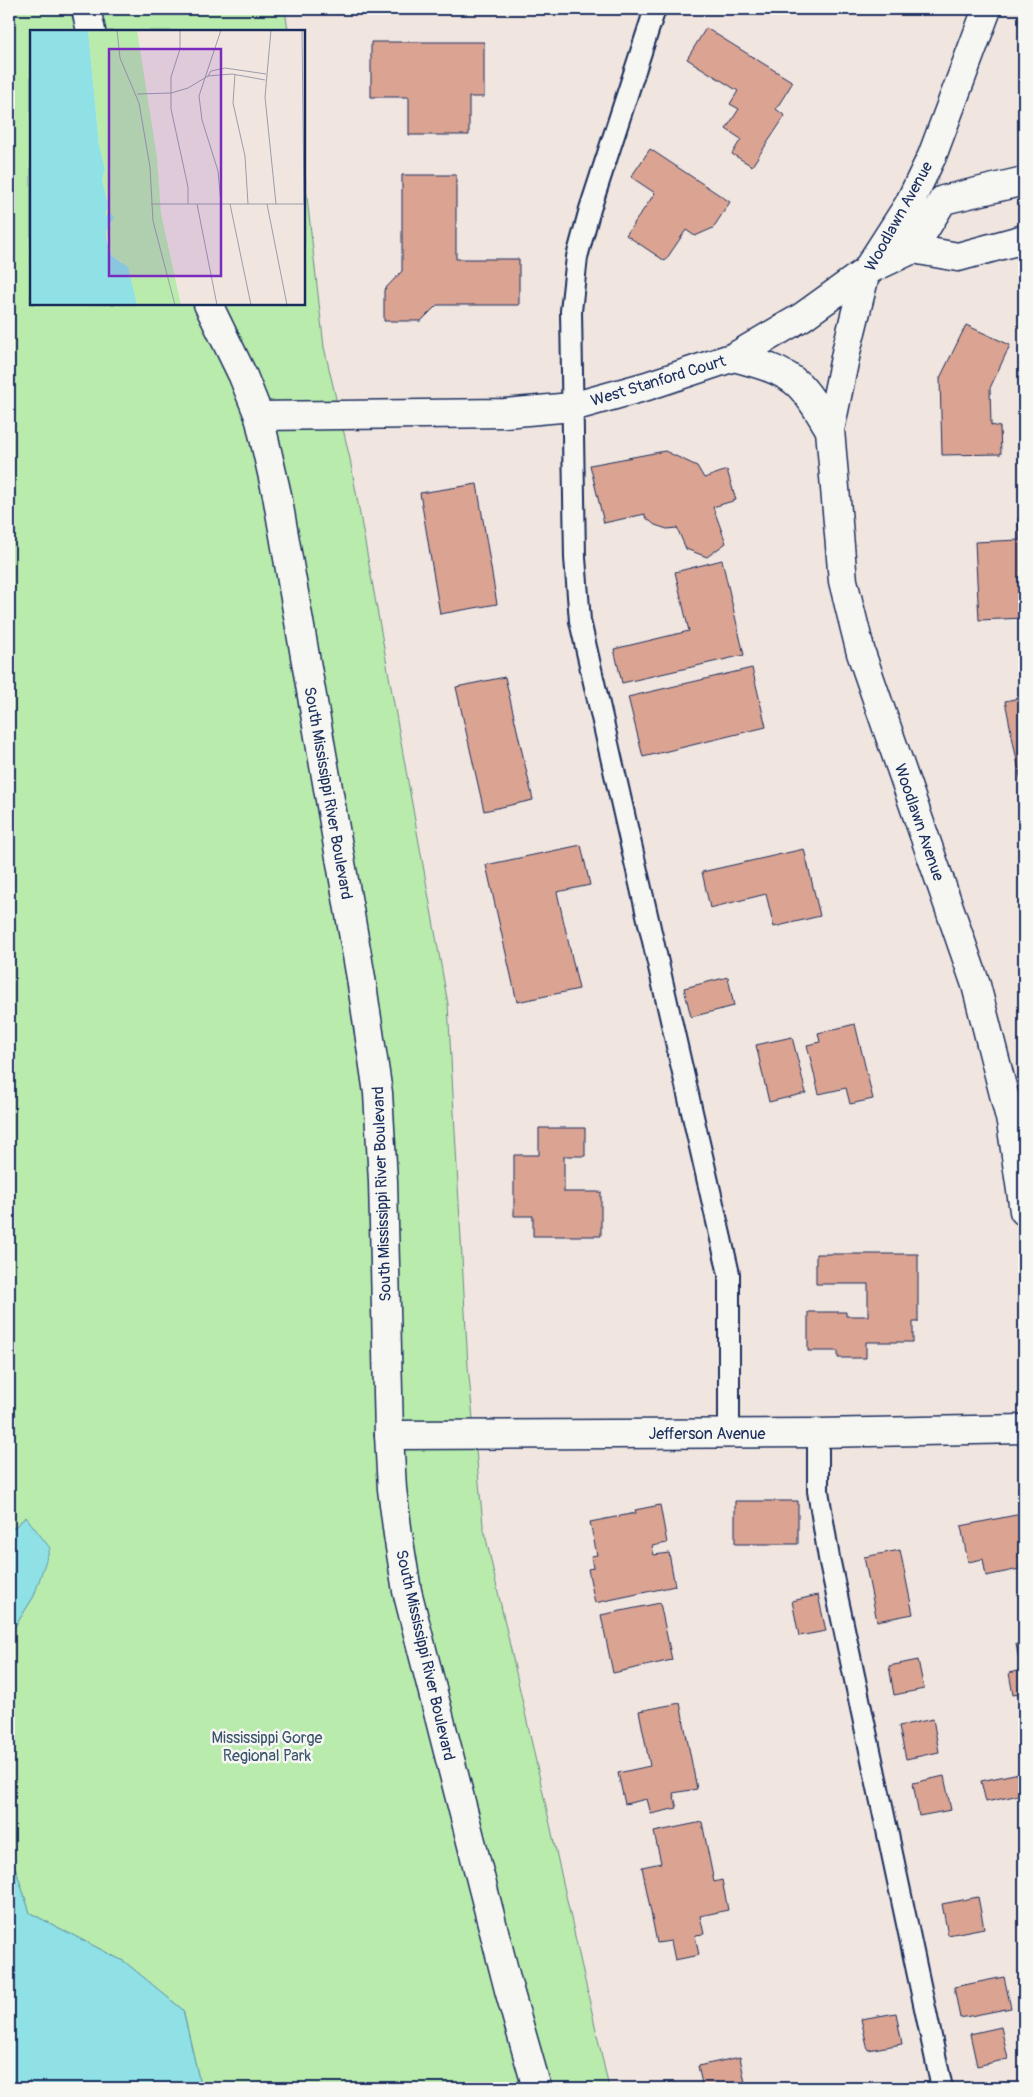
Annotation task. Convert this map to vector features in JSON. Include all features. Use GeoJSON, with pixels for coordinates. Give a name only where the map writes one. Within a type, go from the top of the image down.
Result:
{"type":"FeatureCollection","features":[{"type":"Feature","properties":{"kind":"street"},"geometry":{"type":"LineString","coordinates":[[86,9],[91,30]]}},
{"type":"Feature","properties":{"kind":"street","name":"Woodlawn Avenue"},"geometry":{"type":"LineString","coordinates":[[987,9],[932,156],[909,204],[866,271],[847,348],[830,430],[843,581],[861,653],[976,985],[1011,1122],[1024,1211]]}},
{"type":"Feature","properties":{"kind":"street"},"geometry":{"type":"LineString","coordinates":[[1024,181],[943,200],[913,249],[958,257],[1024,239]]}},
{"type":"Feature","properties":{"kind":"street","name":"West Stanford Court"},"geometry":{"type":"LineString","coordinates":[[259,416],[505,413],[572,406],[648,386],[734,357],[802,318],[866,271],[913,249]]}},
{"type":"Feature","properties":{"kind":"street","name":"South Mississippi River Boulevard"},"geometry":{"type":"LineString","coordinates":[[208,305],[259,416],[278,494],[361,978],[378,1093],[383,1181],[392,1489],[407,1591],[509,1990],[537,2088]]}},
{"type":"Feature","properties":{"kind":"street","name":"Woodlawn Avenue"},"geometry":{"type":"LineString","coordinates":[[734,357],[770,368],[798,384],[816,406],[830,430]]}},
{"type":"Feature","properties":{"kind":"street","name":"Jefferson Avenue"},"geometry":{"type":"LineString","coordinates":[[389,1435],[818,1433],[1024,1429]]}},
{"type":"Feature","properties":{"kind":"lane"},"geometry":{"type":"LineString","coordinates":[[655,9],[590,209],[577,257],[571,311],[575,558],[580,621],[729,1274],[729,1433]]}},
{"type":"Feature","properties":{"kind":"lane"},"geometry":{"type":"LineString","coordinates":[[818,1433],[818,1491],[829,1558],[942,2088]]}},
{"type":"Feature","properties":{"kind":"green space","name":"Mississippi Gorge Regional Park"},"geometry":{"type":"Polygon","coordinates":[[[9,9],[285,9],[288,30],[30,30],[30,305],[305,305],[305,180],[324,347],[350,459],[448,1004],[468,1366],[483,1525],[609,2088],[201,2088],[183,2010],[125,1962],[30,1913],[9,1849],[9,1636],[34,1596],[26,1517],[9,1532],[9,9]]]}},
{"type":"Feature","properties":{"kind":"water"},"geometry":{"type":"Polygon","coordinates":[[[26,1517],[50,1548],[34,1596],[9,1636],[9,1532],[26,1517]]]}},
{"type":"Feature","properties":{"kind":"water"},"geometry":{"type":"Polygon","coordinates":[[[9,1849],[30,1913],[125,1962],[183,2010],[201,2088],[9,2088],[9,1849]]]}},
{"type":"Feature","properties":{"kind":"building"},"geometry":{"type":"Polygon","coordinates":[[[706,28],[793,82],[776,109],[785,116],[752,166],[732,154],[741,139],[726,129],[739,109],[730,104],[738,91],[687,59],[706,28]]]}},
{"type":"Feature","properties":{"kind":"building"},"geometry":{"type":"Polygon","coordinates":[[[371,42],[484,42],[484,97],[469,97],[469,135],[409,135],[409,97],[371,97],[371,42]]]}},
{"type":"Feature","properties":{"kind":"building"},"geometry":{"type":"Polygon","coordinates":[[[650,149],[730,202],[713,228],[695,236],[686,230],[665,261],[626,235],[655,193],[631,177],[650,149]]]}},
{"type":"Feature","properties":{"kind":"building"},"geometry":{"type":"Polygon","coordinates":[[[402,175],[456,175],[456,259],[519,259],[519,305],[437,305],[421,321],[384,321],[384,290],[402,271],[402,175]]]}},
{"type":"Feature","properties":{"kind":"building"},"geometry":{"type":"Polygon","coordinates":[[[966,325],[1010,345],[990,388],[991,425],[1000,427],[1001,454],[942,455],[940,378],[966,325]]]}},
{"type":"Feature","properties":{"kind":"building"},"geometry":{"type":"Polygon","coordinates":[[[665,451],[697,466],[704,478],[727,470],[736,500],[713,507],[726,543],[707,557],[686,549],[677,528],[667,529],[655,525],[645,517],[645,514],[604,523],[590,465],[665,451]]]}},
{"type":"Feature","properties":{"kind":"building"},"geometry":{"type":"Polygon","coordinates":[[[477,484],[497,604],[440,614],[420,493],[477,484]]]}},
{"type":"Feature","properties":{"kind":"building"},"geometry":{"type":"Polygon","coordinates":[[[1018,518],[1024,518],[1024,618],[979,620],[975,542],[1019,540],[1018,518]]]}},
{"type":"Feature","properties":{"kind":"building"},"geometry":{"type":"Polygon","coordinates":[[[722,560],[744,655],[622,683],[614,649],[689,631],[675,572],[722,560]]]}},
{"type":"Feature","properties":{"kind":"building"},"geometry":{"type":"Polygon","coordinates":[[[752,668],[766,727],[643,757],[628,697],[752,668]]]}},
{"type":"Feature","properties":{"kind":"building"},"geometry":{"type":"Polygon","coordinates":[[[505,677],[533,800],[484,811],[456,687],[505,677]]]}},
{"type":"Feature","properties":{"kind":"building"},"geometry":{"type":"Polygon","coordinates":[[[1024,697],[1024,796],[1005,701],[1024,697]]]}},
{"type":"Feature","properties":{"kind":"building"},"geometry":{"type":"Polygon","coordinates":[[[581,845],[590,885],[557,892],[579,989],[517,1002],[486,865],[581,845]]]}},
{"type":"Feature","properties":{"kind":"building"},"geometry":{"type":"Polygon","coordinates":[[[804,849],[820,916],[774,927],[766,894],[710,908],[702,872],[804,849]]]}},
{"type":"Feature","properties":{"kind":"building"},"geometry":{"type":"Polygon","coordinates":[[[728,977],[734,1006],[691,1017],[684,988],[728,977]]]}},
{"type":"Feature","properties":{"kind":"building"},"geometry":{"type":"Polygon","coordinates":[[[855,1024],[873,1099],[850,1104],[846,1088],[819,1094],[807,1045],[820,1042],[818,1033],[855,1024]]]}},
{"type":"Feature","properties":{"kind":"building"},"geometry":{"type":"Polygon","coordinates":[[[792,1037],[806,1093],[769,1102],[756,1045],[792,1037]]]}},
{"type":"Feature","properties":{"kind":"building"},"geometry":{"type":"Polygon","coordinates":[[[539,1128],[585,1128],[585,1156],[564,1156],[564,1192],[601,1192],[601,1236],[533,1236],[533,1216],[514,1216],[514,1155],[539,1155],[539,1128]]]}},
{"type":"Feature","properties":{"kind":"building"},"geometry":{"type":"Polygon","coordinates":[[[816,1254],[918,1254],[918,1322],[913,1322],[913,1342],[866,1342],[866,1358],[838,1358],[838,1351],[808,1351],[808,1312],[846,1312],[846,1316],[868,1316],[868,1284],[816,1284],[816,1254]]]}},
{"type":"Feature","properties":{"kind":"building"},"geometry":{"type":"Polygon","coordinates":[[[735,1501],[798,1501],[798,1544],[735,1544],[735,1501]]]}},
{"type":"Feature","properties":{"kind":"building"},"geometry":{"type":"Polygon","coordinates":[[[660,1505],[667,1543],[652,1546],[654,1555],[669,1553],[675,1586],[595,1603],[588,1569],[593,1568],[591,1556],[597,1555],[590,1522],[636,1513],[635,1510],[660,1505]]]}},
{"type":"Feature","properties":{"kind":"building"},"geometry":{"type":"Polygon","coordinates":[[[1021,1514],[1024,1527],[1024,1568],[986,1576],[983,1559],[968,1562],[961,1526],[1021,1514]]]}},
{"type":"Feature","properties":{"kind":"building"},"geometry":{"type":"Polygon","coordinates":[[[900,1550],[913,1614],[877,1621],[864,1557],[900,1550]]]}},
{"type":"Feature","properties":{"kind":"building"},"geometry":{"type":"Polygon","coordinates":[[[818,1595],[826,1631],[799,1636],[792,1601],[818,1595]]]}},
{"type":"Feature","properties":{"kind":"building"},"geometry":{"type":"Polygon","coordinates":[[[660,1603],[672,1660],[613,1673],[601,1615],[660,1603]]]}},
{"type":"Feature","properties":{"kind":"building"},"geometry":{"type":"Polygon","coordinates":[[[1024,1642],[1024,1693],[1013,1695],[1009,1673],[1021,1670],[1016,1644],[1024,1642]]]}},
{"type":"Feature","properties":{"kind":"building"},"geometry":{"type":"Polygon","coordinates":[[[918,1660],[924,1689],[894,1695],[889,1666],[918,1660]]]}},
{"type":"Feature","properties":{"kind":"building"},"geometry":{"type":"Polygon","coordinates":[[[680,1703],[697,1789],[673,1793],[677,1808],[651,1814],[647,1799],[625,1804],[618,1773],[650,1766],[639,1711],[680,1703]]]}},
{"type":"Feature","properties":{"kind":"building"},"geometry":{"type":"Polygon","coordinates":[[[933,1719],[939,1752],[906,1759],[899,1726],[933,1719]]]}},
{"type":"Feature","properties":{"kind":"building"},"geometry":{"type":"Polygon","coordinates":[[[1024,1772],[1024,1794],[986,1802],[981,1781],[1024,1772]]]}},
{"type":"Feature","properties":{"kind":"building"},"geometry":{"type":"Polygon","coordinates":[[[944,1776],[951,1810],[919,1816],[913,1783],[944,1776]]]}},
{"type":"Feature","properties":{"kind":"building"},"geometry":{"type":"Polygon","coordinates":[[[702,1822],[714,1882],[722,1880],[728,1910],[700,1916],[704,1934],[695,1935],[699,1955],[675,1960],[671,1941],[657,1943],[642,1867],[661,1863],[654,1832],[702,1822]]]}},
{"type":"Feature","properties":{"kind":"building"},"geometry":{"type":"Polygon","coordinates":[[[978,1897],[984,1928],[948,1935],[942,1904],[978,1897]]]}},
{"type":"Feature","properties":{"kind":"building"},"geometry":{"type":"Polygon","coordinates":[[[1004,1977],[1011,2008],[960,2018],[954,1987],[1004,1977]]]}},
{"type":"Feature","properties":{"kind":"building"},"geometry":{"type":"Polygon","coordinates":[[[896,2013],[902,2044],[868,2050],[861,2019],[896,2013]]]}},
{"type":"Feature","properties":{"kind":"building"},"geometry":{"type":"Polygon","coordinates":[[[1001,2027],[1008,2059],[977,2066],[970,2034],[1001,2027]]]}},
{"type":"Feature","properties":{"kind":"building"},"geometry":{"type":"Polygon","coordinates":[[[740,2057],[746,2088],[703,2088],[698,2066],[740,2057]]]}}]}
